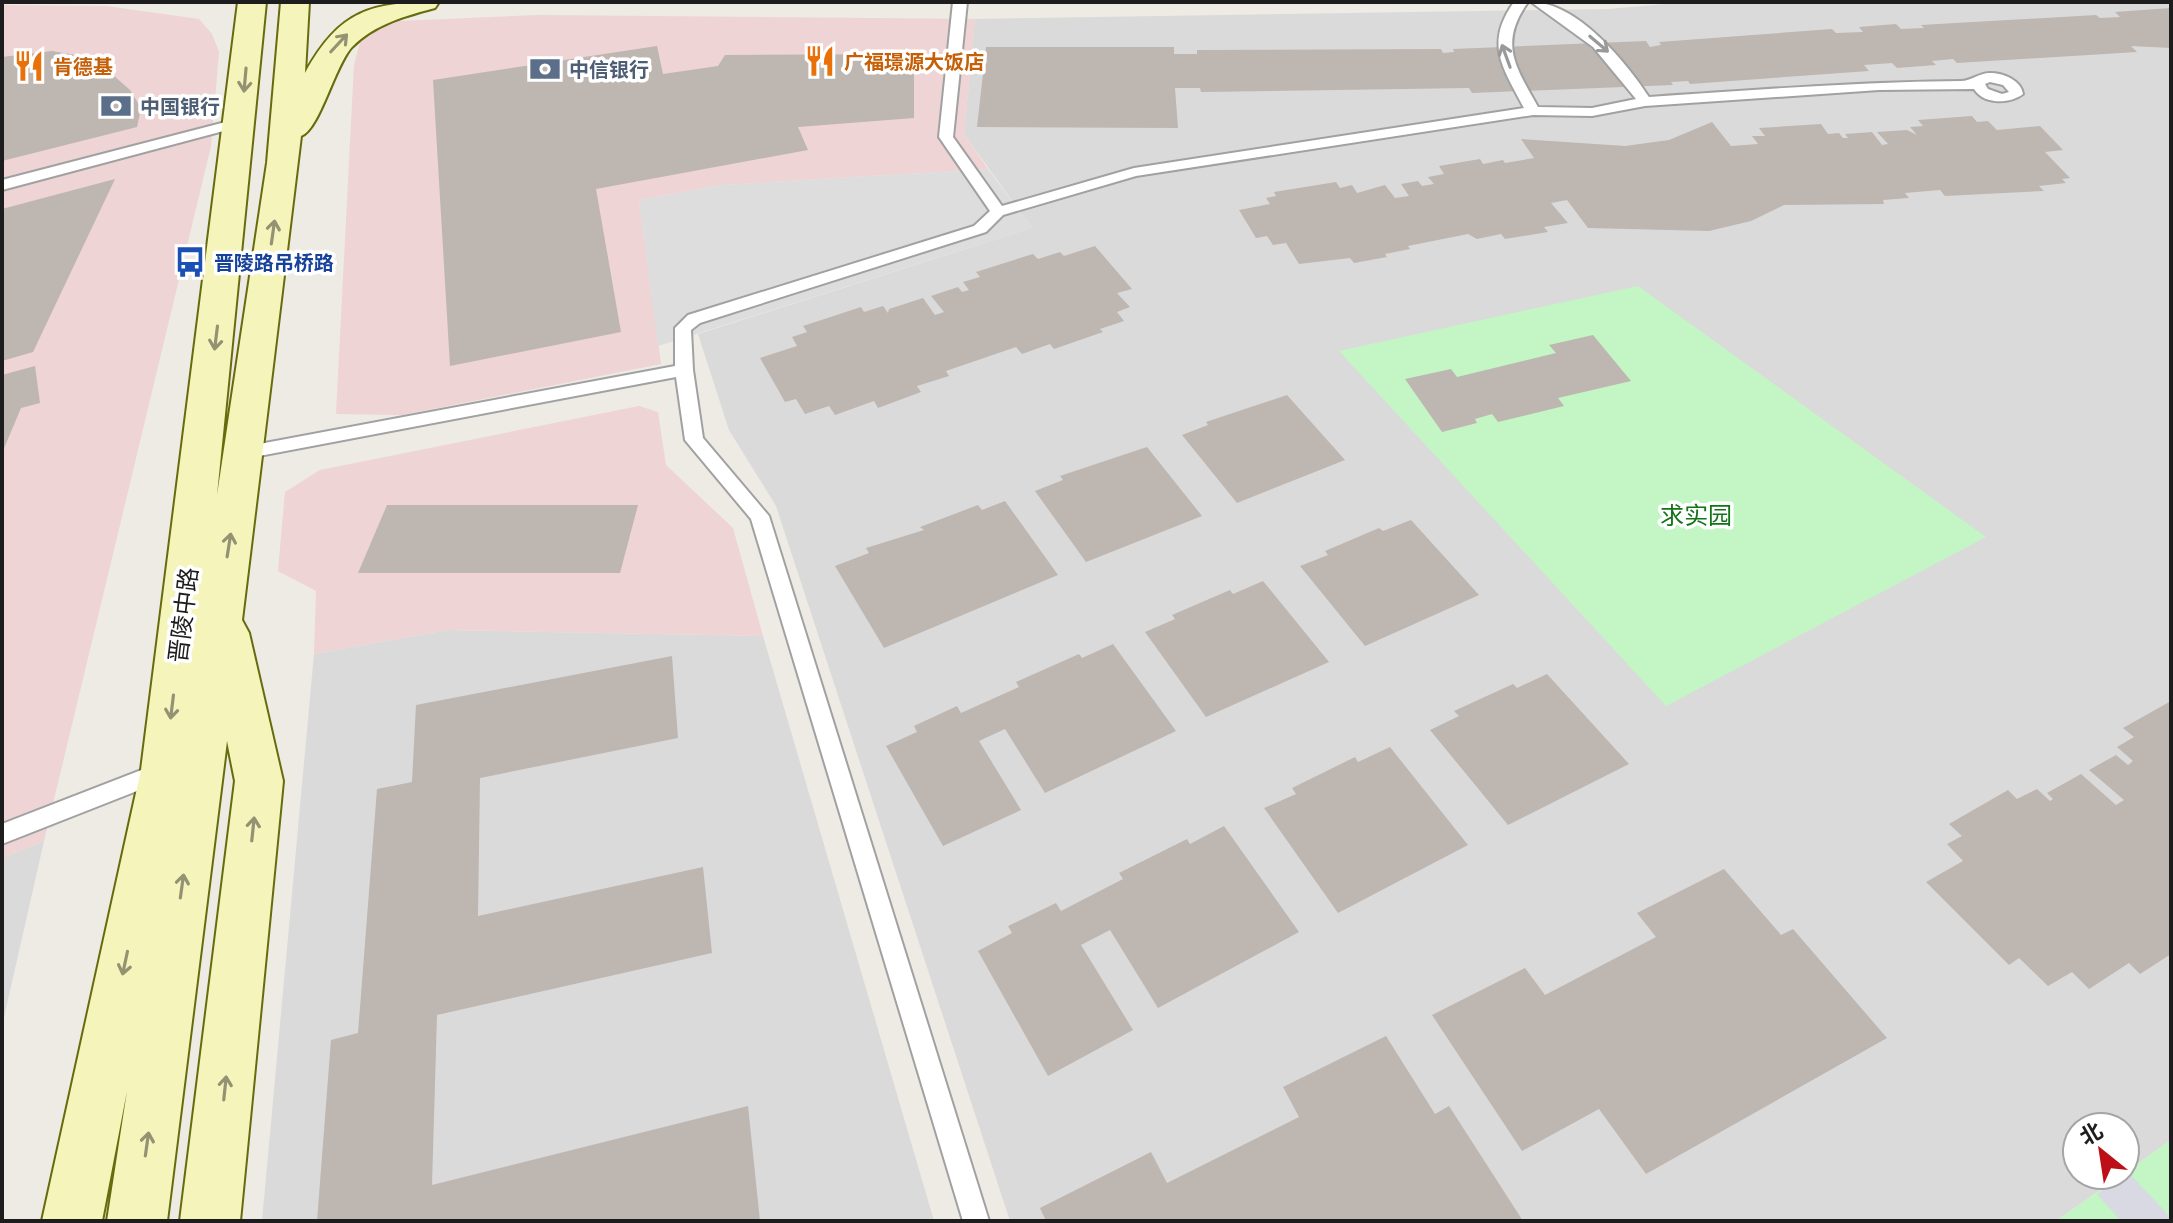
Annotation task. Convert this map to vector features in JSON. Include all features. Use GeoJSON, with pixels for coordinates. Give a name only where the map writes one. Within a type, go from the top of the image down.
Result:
{"type":"FeatureCollection","features":[{"type":"Feature","properties":{"kind":"main road","name":"晋陵中路"},"geometry":{"type":"LineString","coordinates":[[72,1221],[165,770],[241,122],[252,2]]}},
{"type":"Feature","properties":{"kind":"main road","name":"晋陵中路"},"geometry":{"type":"LineString","coordinates":[[137,1221],[283,163],[295,2]]}},
{"type":"Feature","properties":{"kind":"main road"},"geometry":{"type":"LineString","coordinates":[[283,163],[324,60],[344,36],[398,7],[425,2]]}},
{"type":"Feature","properties":{"kind":"main road"},"geometry":{"type":"LineString","coordinates":[[210,1221],[259,781],[221,602]]}},
{"type":"Feature","properties":{"kind":"lane"},"geometry":{"type":"LineString","coordinates":[[960,2],[946,137],[998,212]]}},
{"type":"Feature","properties":{"kind":"lane"},"geometry":{"type":"LineString","coordinates":[[1521,2],[1506,19],[1501,42],[1533,111]]}},
{"type":"Feature","properties":{"kind":"lane"},"geometry":{"type":"LineString","coordinates":[[1538,2],[1570,20],[1609,51],[1645,102]]}},
{"type":"Feature","properties":{"kind":"lane"},"geometry":{"type":"LineString","coordinates":[[976,1221],[760,516],[694,440],[684,370],[683,328],[694,319],[980,229],[998,212],[1134,172],[1533,111],[1592,112],[1645,102],[1879,86],[1977,85]]}},
{"type":"Feature","properties":{"kind":"lane"},"geometry":{"type":"LineString","coordinates":[[2,185],[241,122]]}},
{"type":"Feature","properties":{"kind":"lane"},"geometry":{"type":"LineString","coordinates":[[243,453],[684,370]]}},
{"type":"Feature","properties":{"kind":"lane"},"geometry":{"type":"LineString","coordinates":[[2,834],[165,770]]}},
{"type":"Feature","properties":{"kind":"shaded area"},"geometry":{"type":"Polygon","coordinates":[[[1689,2],[2171,2],[2171,1140],[2141,1161],[2141,1111],[2061,1111],[2061,1191],[2098,1191],[2056,1221],[1010,1221],[776,506],[729,430],[698,334],[1032,228],[964,134],[975,19],[1608,9],[1689,2]]]}},
{"type":"Feature","properties":{"kind":"shaded area"},"geometry":{"type":"Polygon","coordinates":[[[2,5],[106,6],[199,19],[212,34],[219,52],[211,146],[44,841],[2,858],[2,5]]]}},
{"type":"Feature","properties":{"kind":"shaded area"},"geometry":{"type":"Polygon","coordinates":[[[539,15],[975,19],[964,134],[988,169],[721,185],[639,200],[661,364],[402,415],[336,414],[354,65],[360,42],[378,29],[399,21],[539,15]]]}},
{"type":"Feature","properties":{"kind":"shaded area"},"geometry":{"type":"Polygon","coordinates":[[[988,169],[1032,228],[658,346],[639,200],[721,185],[988,169]]]}},
{"type":"Feature","properties":{"kind":"shaded area"},"geometry":{"type":"Polygon","coordinates":[[[639,406],[658,412],[666,465],[733,528],[763,636],[447,630],[314,654],[316,591],[278,571],[285,492],[320,470],[639,406]]]}},
{"type":"Feature","properties":{"kind":"shaded area"},"geometry":{"type":"Polygon","coordinates":[[[447,630],[763,636],[934,1221],[262,1221],[314,654],[447,630]]]}},
{"type":"Feature","properties":{"kind":"shaded area"},"geometry":{"type":"Polygon","coordinates":[[[44,841],[2,1026],[2,858],[44,841]]]}},
{"type":"Feature","properties":{"kind":"shaded area"},"geometry":{"type":"Polygon","coordinates":[[[2141,1186],[2171,1221],[2121,1221],[2097,1194],[2102,1191],[2141,1191],[2141,1186]]]}},
{"type":"Feature","properties":{"kind":"green space","name":"求实园"},"geometry":{"type":"Polygon","coordinates":[[[1638,286],[1986,537],[1666,706],[1339,351],[1638,286]]]}},
{"type":"Feature","properties":{"kind":"green space"},"geometry":{"type":"Polygon","coordinates":[[[2171,1140],[2171,1221],[2056,1221],[2099,1191],[2141,1191],[2141,1161],[2171,1140]]]}},
{"type":"Feature","properties":{"kind":"building"},"geometry":{"type":"Polygon","coordinates":[[[2171,8],[2171,48],[2131,46],[2137,52],[1957,63],[1953,59],[1932,61],[1936,65],[1897,68],[1892,63],[1864,65],[1869,71],[1690,84],[1688,81],[1671,82],[1673,85],[1472,93],[1469,88],[1201,92],[1200,88],[1175,88],[1178,128],[977,127],[986,47],[1174,47],[1174,54],[1197,54],[1197,50],[1441,49],[1443,53],[1454,52],[1453,49],[1646,41],[1650,47],[1661,45],[1659,42],[1832,29],[1836,33],[1863,32],[1859,27],[1896,24],[1901,29],[1924,28],[1921,25],[2096,15],[2100,18],[2120,17],[2115,12],[2171,8]]]}},
{"type":"Feature","properties":{"kind":"building"},"geometry":{"type":"Polygon","coordinates":[[[657,46],[663,74],[718,66],[725,55],[914,54],[914,118],[798,127],[808,150],[596,189],[621,332],[450,366],[433,80],[657,46]]]}},
{"type":"Feature","properties":{"kind":"building"},"geometry":{"type":"Polygon","coordinates":[[[52,51],[81,56],[105,68],[130,90],[141,108],[137,127],[2,161],[2,57],[52,51]]]}},
{"type":"Feature","properties":{"kind":"building"},"geometry":{"type":"Polygon","coordinates":[[[1972,116],[1977,122],[1988,121],[1997,130],[2040,126],[2063,150],[2045,152],[2070,178],[2062,179],[2066,183],[2039,186],[2044,191],[1945,196],[1940,190],[1905,193],[1909,198],[1883,200],[1884,204],[1784,205],[1751,221],[1709,231],[1588,228],[1567,200],[1551,203],[1568,223],[1544,227],[1548,232],[1505,239],[1501,234],[1477,239],[1468,234],[1408,246],[1410,249],[1385,254],[1387,257],[1354,263],[1350,258],[1299,264],[1286,243],[1273,245],[1267,236],[1256,238],[1239,210],[1270,204],[1266,198],[1276,196],[1274,192],[1336,182],[1340,188],[1352,185],[1357,193],[1385,185],[1395,198],[1409,196],[1401,184],[1418,181],[1422,186],[1434,184],[1428,177],[1444,174],[1439,166],[1480,159],[1483,164],[1534,158],[1521,139],[1625,146],[1669,140],[1712,122],[1731,146],[1758,144],[1752,136],[1765,136],[1759,128],[1821,124],[1828,134],[1839,133],[1843,138],[1848,138],[1845,134],[1872,132],[1882,145],[1888,144],[1877,132],[1907,130],[1917,135],[1910,127],[1923,126],[1918,120],[1972,116]]]}},
{"type":"Feature","properties":{"kind":"building"},"geometry":{"type":"Polygon","coordinates":[[[115,179],[33,352],[2,361],[2,209],[115,179]]]}},
{"type":"Feature","properties":{"kind":"building"},"geometry":{"type":"Polygon","coordinates":[[[1095,246],[1132,289],[1117,293],[1130,307],[1117,312],[1124,321],[1100,329],[1103,332],[1054,349],[1050,344],[1022,354],[1016,347],[946,371],[949,376],[917,386],[921,392],[878,408],[874,401],[835,415],[829,406],[805,414],[796,399],[785,402],[760,358],[797,346],[792,337],[807,332],[803,326],[861,307],[864,312],[883,306],[888,313],[889,309],[923,298],[935,315],[944,312],[931,296],[958,287],[962,292],[969,290],[963,282],[980,277],[976,272],[1033,254],[1038,259],[1060,252],[1064,256],[1095,246]]]}},
{"type":"Feature","properties":{"kind":"building"},"geometry":{"type":"Polygon","coordinates":[[[1593,335],[1631,381],[1558,398],[1564,406],[1498,422],[1492,414],[1475,419],[1477,423],[1442,432],[1405,379],[1451,369],[1457,377],[1556,353],[1549,345],[1593,335]]]}},
{"type":"Feature","properties":{"kind":"building"},"geometry":{"type":"Polygon","coordinates":[[[35,366],[40,403],[21,408],[2,453],[2,375],[35,366]]]}},
{"type":"Feature","properties":{"kind":"building"},"geometry":{"type":"Polygon","coordinates":[[[1287,395],[1345,460],[1237,503],[1182,435],[1208,425],[1206,422],[1287,395]]]}},
{"type":"Feature","properties":{"kind":"building"},"geometry":{"type":"Polygon","coordinates":[[[1147,447],[1202,516],[1086,562],[1035,491],[1063,480],[1060,476],[1147,447]]]}},
{"type":"Feature","properties":{"kind":"building"},"geometry":{"type":"Polygon","coordinates":[[[1005,501],[1058,575],[884,648],[835,566],[869,553],[866,548],[924,530],[920,527],[978,505],[982,510],[1005,501]]]}},
{"type":"Feature","properties":{"kind":"building"},"geometry":{"type":"Polygon","coordinates":[[[387,505],[638,505],[620,573],[358,573],[387,505]]]}},
{"type":"Feature","properties":{"kind":"building"},"geometry":{"type":"Polygon","coordinates":[[[1411,520],[1479,595],[1365,646],[1300,566],[1328,555],[1325,551],[1379,528],[1383,531],[1411,520]]]}},
{"type":"Feature","properties":{"kind":"building"},"geometry":{"type":"Polygon","coordinates":[[[1263,581],[1329,662],[1206,717],[1145,632],[1175,619],[1172,615],[1230,590],[1233,594],[1263,581]]]}},
{"type":"Feature","properties":{"kind":"building"},"geometry":{"type":"Polygon","coordinates":[[[1113,644],[1176,731],[1045,793],[1005,729],[979,741],[1021,810],[943,846],[886,746],[917,732],[914,726],[957,706],[961,713],[1019,687],[1016,682],[1079,654],[1082,658],[1113,644]]]}},
{"type":"Feature","properties":{"kind":"building"},"geometry":{"type":"Polygon","coordinates":[[[672,656],[678,738],[480,778],[478,916],[703,867],[712,953],[437,1015],[432,1185],[748,1106],[760,1221],[317,1221],[331,1040],[358,1033],[377,789],[412,782],[416,705],[672,656]]]}},
{"type":"Feature","properties":{"kind":"building"},"geometry":{"type":"Polygon","coordinates":[[[1547,674],[1629,764],[1508,825],[1430,730],[1459,716],[1454,711],[1513,684],[1517,688],[1547,674]]]}},
{"type":"Feature","properties":{"kind":"building"},"geometry":{"type":"Polygon","coordinates":[[[2171,701],[2171,954],[2140,974],[2129,963],[2089,989],[2072,972],[2048,986],[2019,958],[2009,965],[1926,882],[1963,861],[1947,844],[1962,836],[1949,824],[2008,790],[2017,799],[2037,789],[2050,801],[2053,799],[2047,793],[2081,774],[2116,805],[2124,800],[2089,770],[2116,755],[2128,765],[2133,761],[2117,747],[2134,737],[2123,728],[2171,701]]]}},
{"type":"Feature","properties":{"kind":"building"},"geometry":{"type":"Polygon","coordinates":[[[1390,747],[1468,845],[1338,913],[1264,808],[1296,794],[1292,788],[1355,757],[1358,762],[1390,747]]]}},
{"type":"Feature","properties":{"kind":"building"},"geometry":{"type":"Polygon","coordinates":[[[1224,826],[1299,932],[1158,1008],[1110,930],[1081,945],[1133,1030],[1048,1076],[978,951],[1012,933],[1008,926],[1056,903],[1061,911],[1123,879],[1119,873],[1187,839],[1190,844],[1224,826]]]}},
{"type":"Feature","properties":{"kind":"building"},"geometry":{"type":"Polygon","coordinates":[[[1724,869],[1781,935],[1793,929],[1887,1038],[1646,1174],[1599,1109],[1522,1151],[1432,1015],[1525,968],[1545,995],[1656,937],[1637,913],[1724,869]]]}},
{"type":"Feature","properties":{"kind":"building"},"geometry":{"type":"Polygon","coordinates":[[[1386,1036],[1435,1114],[1449,1106],[1523,1221],[1046,1221],[1040,1208],[1151,1152],[1167,1183],[1299,1117],[1283,1087],[1386,1036]]]}},
{"type":"Feature","properties":{"kind":"place","name":"广福璟源大饭店"},"geometry":{"type":"Point","coordinates":[820,61]}},
{"type":"Feature","properties":{"kind":"place","name":"肯德基"},"geometry":{"type":"Point","coordinates":[29,66]}},
{"type":"Feature","properties":{"kind":"place","name":"中信银行"},"geometry":{"type":"Point","coordinates":[545,69]}},
{"type":"Feature","properties":{"kind":"place","name":"中国银行"},"geometry":{"type":"Point","coordinates":[116,106]}},
{"type":"Feature","properties":{"kind":"place","name":"晋陵路吊桥路"},"geometry":{"type":"Point","coordinates":[190,262]}}]}
